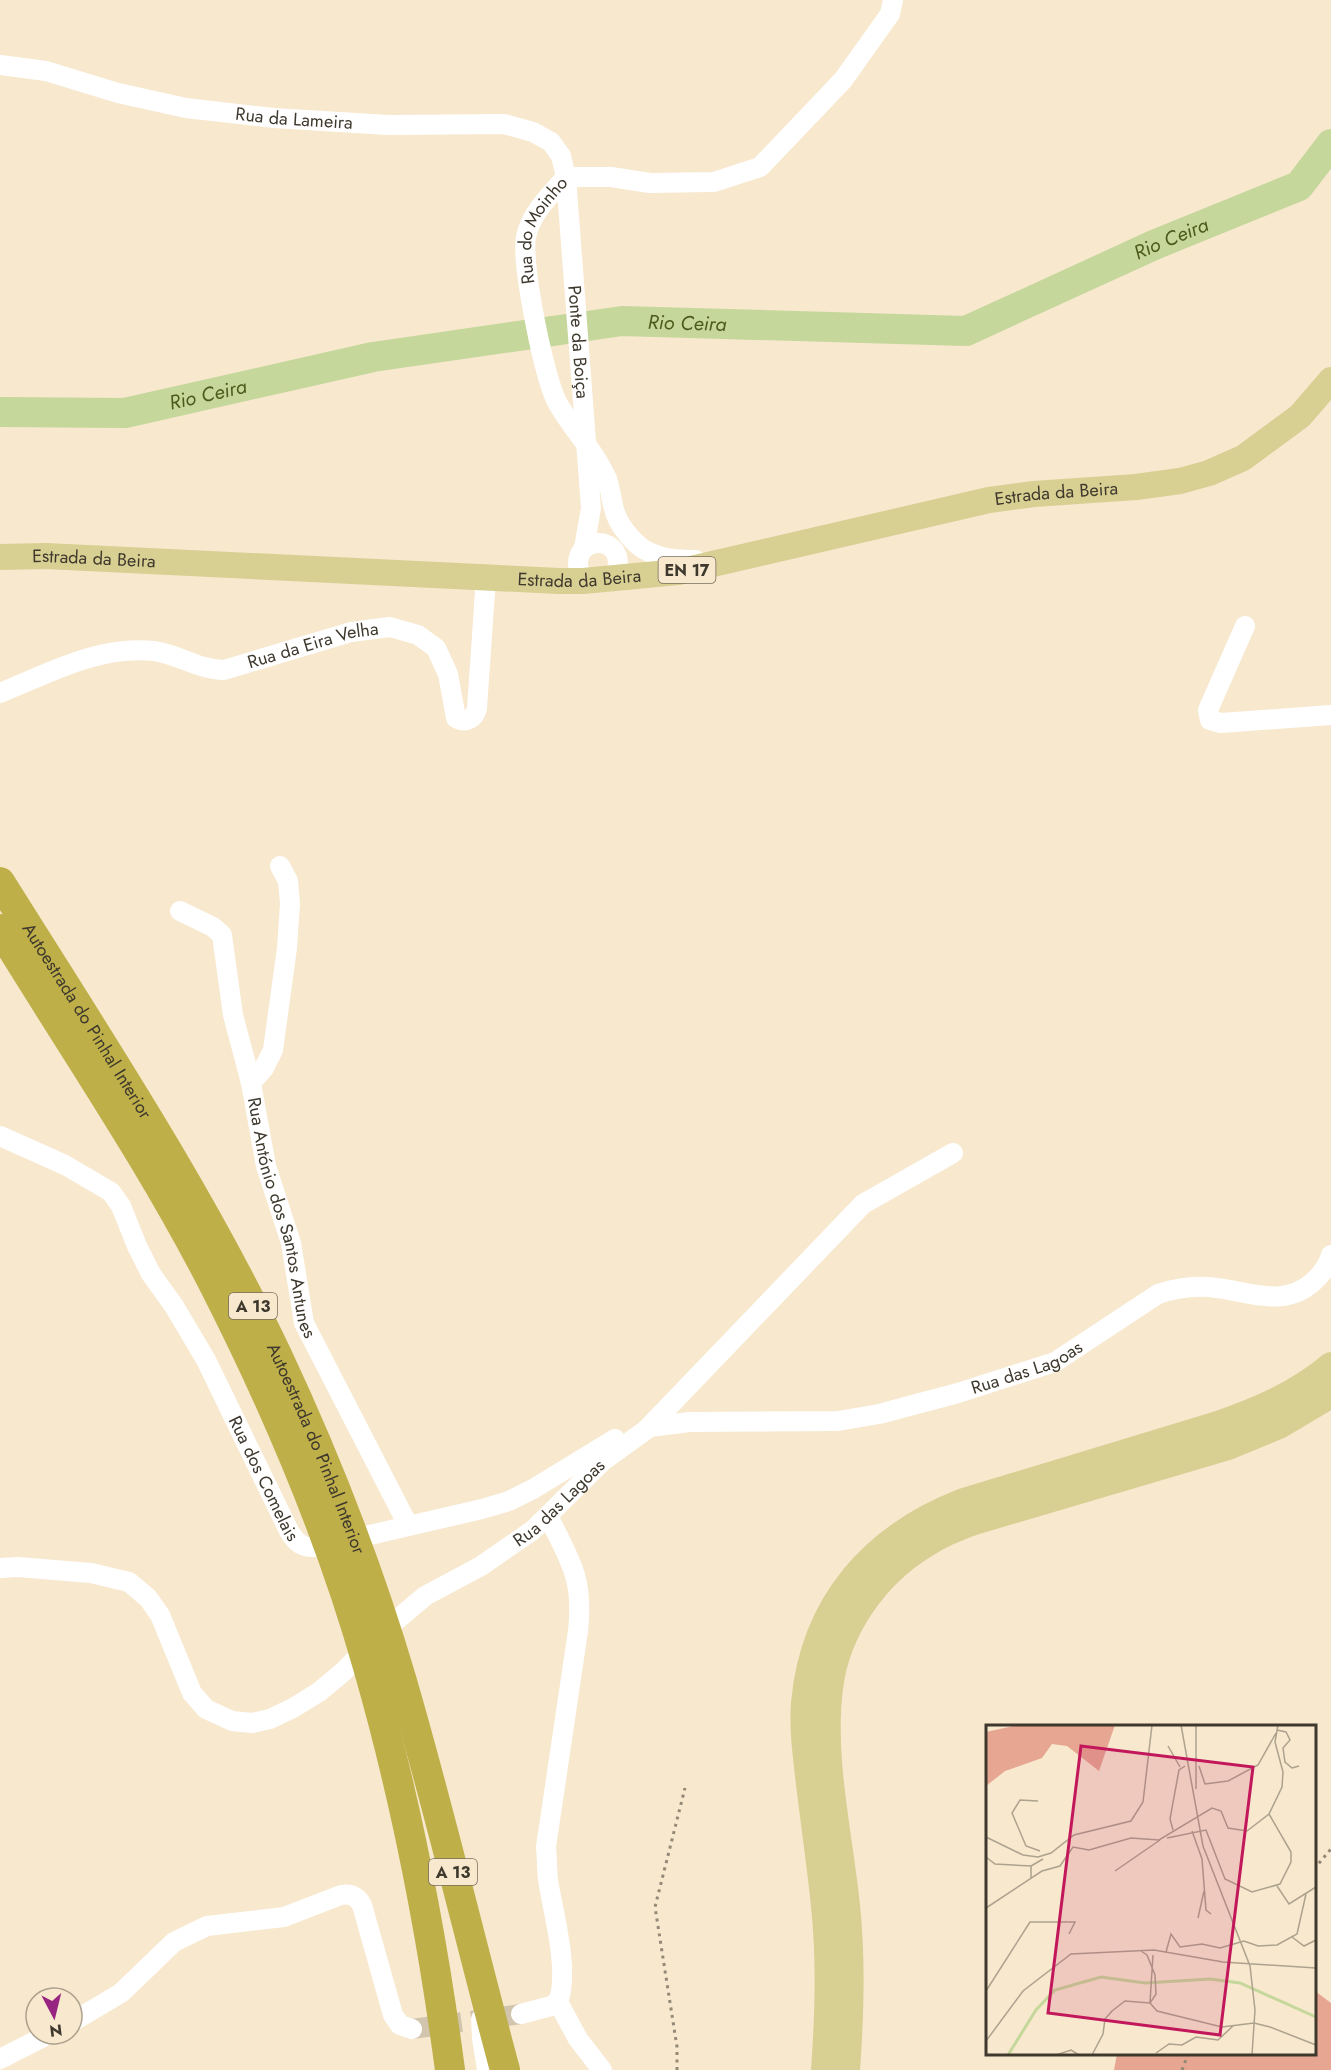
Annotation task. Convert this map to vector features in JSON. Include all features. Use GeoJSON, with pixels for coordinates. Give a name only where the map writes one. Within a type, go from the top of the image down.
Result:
{"type":"FeatureCollection","features":[{"type":"Feature","properties":{"kind":"highway","name":"Autoestrada do Pinhal Interior"},"geometry":{"type":"LineString","coordinates":[[0,882],[195,1198],[278,1357],[332,1485],[375,1598],[426,1767],[480,1977]]}},
{"type":"Feature","properties":{"kind":"highway","name":"Autoestrada do Pinhal Interior"},"geometry":{"type":"LineString","coordinates":[[0,929],[145,1164],[213,1283],[265,1390],[308,1493],[338,1573],[368,1665],[397,1777],[439,1988]]}},
{"type":"Feature","properties":{"kind":"highway","name":"A 13"},"geometry":{"type":"LineString","coordinates":[[480,1977],[505,2070]]}},
{"type":"Feature","properties":{"kind":"highway","name":"A 13"},"geometry":{"type":"LineString","coordinates":[[439,1988],[450,2070]]}},
{"type":"Feature","properties":{"kind":"main road","name":"Estrada da Beira"},"geometry":{"type":"LineString","coordinates":[[0,557],[46,556],[571,581],[613,559],[663,574],[989,500],[1034,494],[1136,487],[1180,481],[1209,473],[1243,458],[1300,416],[1331,380]]}},
{"type":"Feature","properties":{"kind":"main road"},"geometry":{"type":"LineString","coordinates":[[824,2070],[828,2009],[824,1908],[805,1747],[804,1704],[808,1677],[821,1633],[844,1588],[879,1550],[916,1522],[939,1510],[1252,1412],[1302,1387],[1331,1365]]}},
{"type":"Feature","properties":{"kind":"main road"},"geometry":{"type":"LineString","coordinates":[[848,2070],[852,1963],[827,1730],[830,1686],[834,1666],[849,1626],[859,1610],[887,1574],[925,1545],[948,1532],[974,1522],[1228,1447],[1279,1426],[1331,1395]]}},
{"type":"Feature","properties":{"kind":"street","name":"Rua do Moinho"},"geometry":{"type":"LineString","coordinates":[[726,560],[671,560],[643,549],[630,538],[615,515],[607,479],[556,400],[540,343],[528,278],[526,236],[543,202],[566,177],[611,177],[650,183],[714,182],[760,167],[843,80],[890,14],[893,0]]}},
{"type":"Feature","properties":{"kind":"street","name":"Rua da Lameira"},"geometry":{"type":"LineString","coordinates":[[0,65],[46,71],[118,93],[186,108],[274,118],[388,125],[504,124],[533,132],[551,142],[561,156],[566,177]]}},
{"type":"Feature","properties":{"kind":"street","name":"Ponte da Boiça"},"geometry":{"type":"LineString","coordinates":[[566,177],[591,508],[582,551],[571,581]]}},
{"type":"Feature","properties":{"kind":"street","name":"Ponte da Boiça"},"geometry":{"type":"LineString","coordinates":[[591,508],[613,559]]}},
{"type":"Feature","properties":{"kind":"street"},"geometry":{"type":"LineString","coordinates":[[582,551],[595,542],[613,559]]}},
{"type":"Feature","properties":{"kind":"street","name":"Rua da Eira Velha"},"geometry":{"type":"LineString","coordinates":[[0,693],[82,659],[123,650],[156,651],[209,669],[224,670],[351,632],[390,627],[418,635],[436,648],[448,674],[456,718],[460,721],[469,720],[476,714],[477,708],[486,578]]}},
{"type":"Feature","properties":{"kind":"street"},"geometry":{"type":"LineString","coordinates":[[1245,627],[1208,710],[1210,720],[1221,723],[1331,715]]}},
{"type":"Feature","properties":{"kind":"street"},"geometry":{"type":"LineString","coordinates":[[250,1083],[264,1068],[273,1050],[287,948],[290,904],[288,880],[280,866]]}},
{"type":"Feature","properties":{"kind":"street","name":"Rua António dos Santos Antunes"},"geometry":{"type":"LineString","coordinates":[[180,911],[213,927],[222,935],[232,1015],[250,1083],[266,1166],[291,1243],[304,1323],[408,1525]]}},
{"type":"Feature","properties":{"kind":"street","name":"Rua dos Comelais"},"geometry":{"type":"LineString","coordinates":[[0,1136],[65,1165],[111,1192],[121,1206],[143,1260],[206,1360],[296,1542],[302,1546],[318,1547],[509,1501],[613,1440],[650,1427]]}},
{"type":"Feature","properties":{"kind":"street"},"geometry":{"type":"LineString","coordinates":[[650,1427],[863,1204],[953,1154]]}},
{"type":"Feature","properties":{"kind":"street","name":"Rua das Lagoas"},"geometry":{"type":"LineString","coordinates":[[0,1568],[18,1567],[91,1573],[129,1582],[148,1598],[160,1615],[192,1694],[206,1709],[232,1721],[252,1723],[270,1719],[319,1692],[343,1672],[379,1635],[425,1596],[506,1550],[548,1516],[603,1461],[650,1427],[689,1422],[838,1421],[879,1414],[1043,1367],[1064,1357],[1158,1294],[1172,1289],[1215,1287],[1264,1297],[1282,1297],[1298,1292],[1320,1276],[1331,1256]]}},
{"type":"Feature","properties":{"kind":"street"},"geometry":{"type":"LineString","coordinates":[[521,2014],[551,2007],[558,2002],[561,1995],[559,1942],[548,1878],[546,1847],[578,1631],[580,1596],[571,1562],[548,1516]]}},
{"type":"Feature","properties":{"kind":"street"},"geometry":{"type":"LineString","coordinates":[[84,2015],[121,1993],[174,1942],[207,1926],[284,1917],[341,1895],[350,1894],[362,1905],[393,2015],[400,2025],[412,2029]]}},
{"type":"Feature","properties":{"kind":"street","name":"Autoestrada do Pinhal Interior"},"geometry":{"type":"LineString","coordinates":[[480,1977],[482,2038],[487,2070]]}},
{"type":"Feature","properties":{"kind":"street","name":"Autoestrada do Pinhal Interior"},"geometry":{"type":"LineString","coordinates":[[439,1988],[459,2070]]}},
{"type":"Feature","properties":{"kind":"street"},"geometry":{"type":"LineString","coordinates":[[558,2002],[578,2039],[602,2070]]}},
{"type":"Feature","properties":{"kind":"street"},"geometry":{"type":"LineString","coordinates":[[0,2059],[25,2046]]}},
{"type":"Feature","properties":{"kind":"path"},"geometry":{"type":"LineString","coordinates":[[676,2070],[676,2047],[655,1908],[685,1788]]}},
{"type":"Feature","properties":{"kind":"path"},"geometry":{"type":"LineString","coordinates":[[1316,1867],[1331,1850]]}},
{"type":"Feature","properties":{"kind":"path"},"geometry":{"type":"LineString","coordinates":[[1182,2070],[1188,2055]]}},
{"type":"Feature","properties":{"kind":"shaded area"},"geometry":{"type":"Polygon","coordinates":[[[1316,1992],[1331,2003],[1331,2070],[1114,2070],[1117,2055],[1316,2055],[1316,1992]]]}},
{"type":"Feature","properties":{"kind":"waterway","name":"Rio Ceira"},"geometry":{"type":"LineString","coordinates":[[0,412],[125,413],[373,357],[622,321],[966,331],[1154,245],[1299,186],[1331,144]]}},
{"type":"Feature","properties":{"kind":"tunnel"},"geometry":{"type":"LineString","coordinates":[[412,2029],[521,2014]]}}]}
